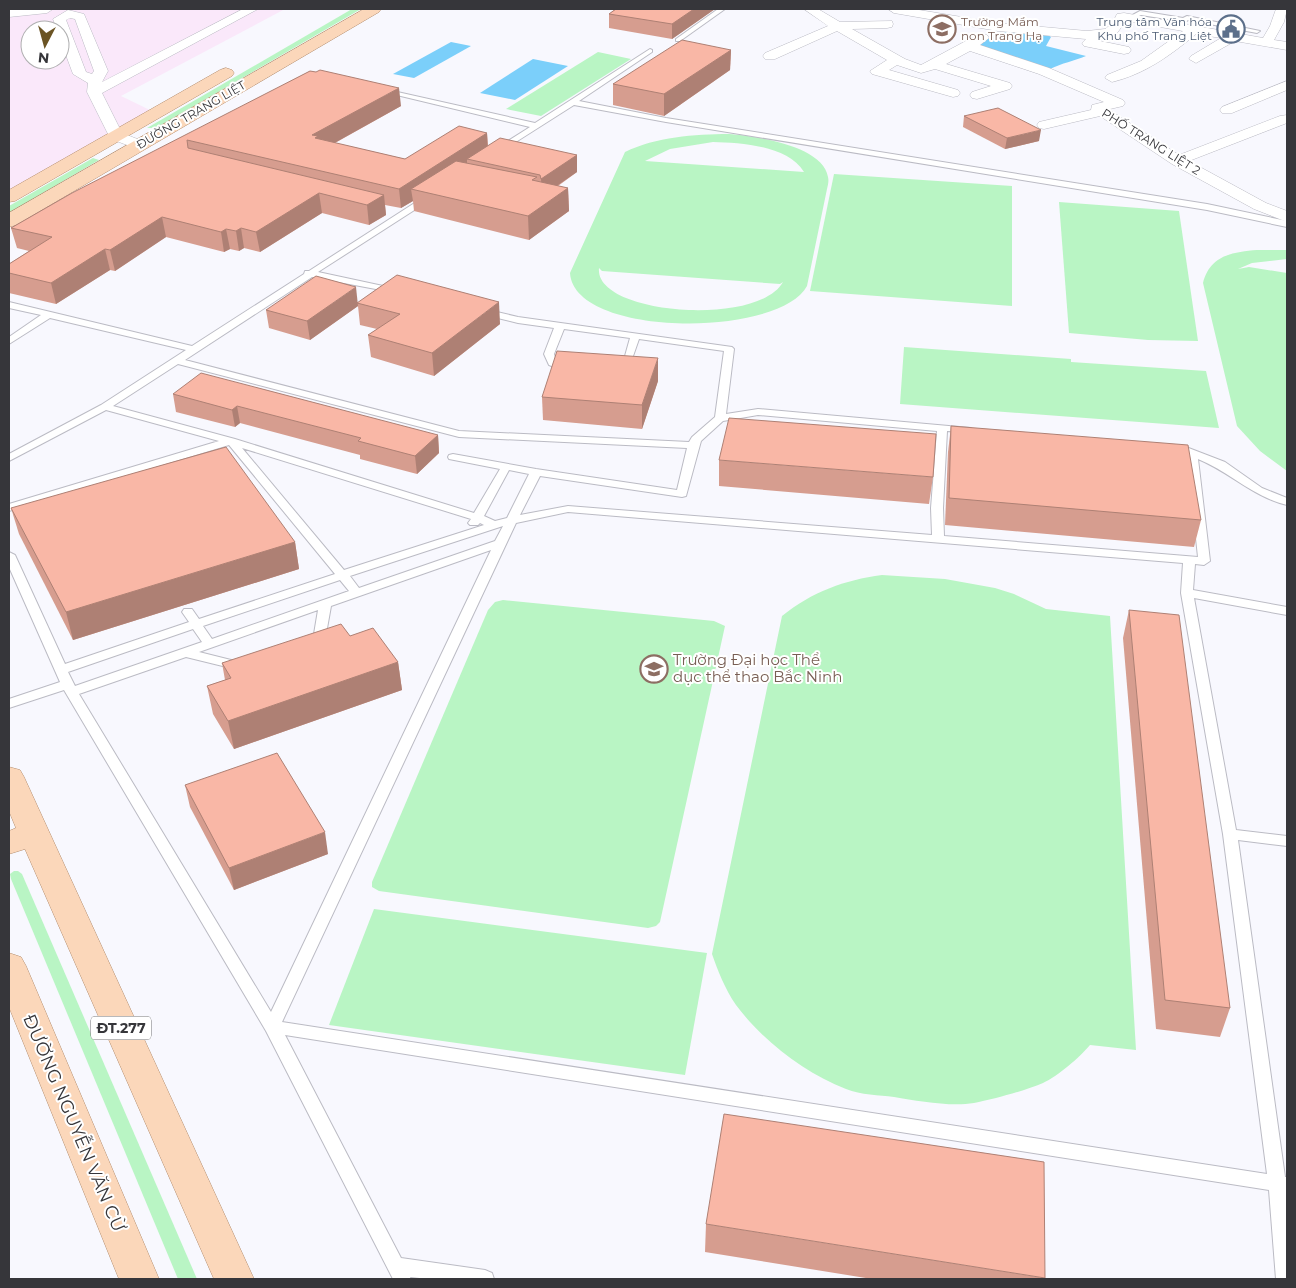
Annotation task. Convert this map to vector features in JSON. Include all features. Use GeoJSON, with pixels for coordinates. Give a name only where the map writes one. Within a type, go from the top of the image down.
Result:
{"type":"FeatureCollection","features":[{"type":"Feature","properties":{"kind":"main road","name":"ĐƯỜNG TRANG LIỆT"},"geometry":{"type":"LineString","coordinates":[[9,221],[374,9]]}},
{"type":"Feature","properties":{"kind":"main road","name":"ĐƯỜNG TRANG LIỆT"},"geometry":{"type":"LineString","coordinates":[[9,197],[244,63]]}},
{"type":"Feature","properties":{"kind":"main road","name":"ĐT.277"},"geometry":{"type":"LineString","coordinates":[[9,777],[21,838],[234,1279]]}},
{"type":"Feature","properties":{"kind":"main road","name":"ĐƯỜNG NGUYỄN VĂN CỪ"},"geometry":{"type":"LineString","coordinates":[[9,966],[139,1279]]}},
{"type":"Feature","properties":{"kind":"street"},"geometry":{"type":"LineString","coordinates":[[9,13],[47,9]]}},
{"type":"Feature","properties":{"kind":"street"},"geometry":{"type":"LineString","coordinates":[[94,87],[252,9]]}},
{"type":"Feature","properties":{"kind":"street"},"geometry":{"type":"LineString","coordinates":[[810,9],[895,61],[921,69],[970,46],[992,32],[1004,28]]}},
{"type":"Feature","properties":{"kind":"street"},"geometry":{"type":"LineString","coordinates":[[894,9],[1004,28],[1056,33],[1103,34]]}},
{"type":"Feature","properties":{"kind":"street"},"geometry":{"type":"LineString","coordinates":[[969,22],[980,9]]}},
{"type":"Feature","properties":{"kind":"street"},"geometry":{"type":"LineString","coordinates":[[1266,42],[1274,32],[1282,9]]}},
{"type":"Feature","properties":{"kind":"street"},"geometry":{"type":"LineString","coordinates":[[94,87],[101,72],[80,17],[68,11],[60,19],[80,74],[94,87],[116,136],[140,145]]}},
{"type":"Feature","properties":{"kind":"street"},"geometry":{"type":"LineString","coordinates":[[1124,50],[1089,43],[1119,25],[1120,17],[1126,14],[1287,46]]}},
{"type":"Feature","properties":{"kind":"street"},"geometry":{"type":"LineString","coordinates":[[770,56],[838,26],[887,24]]}},
{"type":"Feature","properties":{"kind":"street"},"geometry":{"type":"LineString","coordinates":[[1112,78],[1130,73],[1163,55],[1186,25]]}},
{"type":"Feature","properties":{"kind":"street"},"geometry":{"type":"LineString","coordinates":[[1196,60],[1233,36]]}},
{"type":"Feature","properties":{"kind":"street","name":"PHỐ TRANG LIỆT 2"},"geometry":{"type":"LineString","coordinates":[[970,46],[1044,71],[1118,103],[1097,108],[1177,160],[1260,206],[1287,217]]}},
{"type":"Feature","properties":{"kind":"street"},"geometry":{"type":"LineString","coordinates":[[895,61],[877,71],[952,92]]}},
{"type":"Feature","properties":{"kind":"street"},"geometry":{"type":"LineString","coordinates":[[933,64],[1005,86],[976,95]]}},
{"type":"Feature","properties":{"kind":"street"},"geometry":{"type":"LineString","coordinates":[[1227,110],[1287,85]]}},
{"type":"Feature","properties":{"kind":"street"},"geometry":{"type":"LineString","coordinates":[[1044,125],[1104,112]]}},
{"type":"Feature","properties":{"kind":"street"},"geometry":{"type":"LineString","coordinates":[[1177,160],[1285,119]]}},
{"type":"Feature","properties":{"kind":"lane"},"geometry":{"type":"LineString","coordinates":[[678,40],[722,9]]}},
{"type":"Feature","properties":{"kind":"lane"},"geometry":{"type":"LineString","coordinates":[[1186,25],[1187,18],[1257,31]]}},
{"type":"Feature","properties":{"kind":"lane"},"geometry":{"type":"LineString","coordinates":[[489,157],[650,50]]}},
{"type":"Feature","properties":{"kind":"lane"},"geometry":{"type":"LineString","coordinates":[[376,89],[536,126]]}},
{"type":"Feature","properties":{"kind":"lane"},"geometry":{"type":"LineString","coordinates":[[571,102],[666,120],[1206,207],[1287,224]]}},
{"type":"Feature","properties":{"kind":"lane"},"geometry":{"type":"LineString","coordinates":[[11,453],[104,407],[397,213],[434,193]]}},
{"type":"Feature","properties":{"kind":"lane"},"geometry":{"type":"LineString","coordinates":[[308,273],[402,292]]}},
{"type":"Feature","properties":{"kind":"lane"},"geometry":{"type":"LineString","coordinates":[[9,305],[192,349]]}},
{"type":"Feature","properties":{"kind":"lane"},"geometry":{"type":"LineString","coordinates":[[474,309],[518,320],[729,349],[720,418]]}},
{"type":"Feature","properties":{"kind":"lane"},"geometry":{"type":"LineString","coordinates":[[9,342],[48,315]]}},
{"type":"Feature","properties":{"kind":"lane"},"geometry":{"type":"LineString","coordinates":[[560,326],[549,354],[552,363],[574,370]]}},
{"type":"Feature","properties":{"kind":"lane"},"geometry":{"type":"LineString","coordinates":[[608,368],[621,364],[629,357],[635,336]]}},
{"type":"Feature","properties":{"kind":"lane"},"geometry":{"type":"LineString","coordinates":[[175,360],[459,434],[693,445]]}},
{"type":"Feature","properties":{"kind":"lane"},"geometry":{"type":"LineString","coordinates":[[104,407],[230,441],[476,516],[494,525]]}},
{"type":"Feature","properties":{"kind":"lane"},"geometry":{"type":"LineString","coordinates":[[453,457],[536,472],[682,494],[693,445],[720,418],[758,412],[981,431]]}},
{"type":"Feature","properties":{"kind":"lane"},"geometry":{"type":"LineString","coordinates":[[938,540],[937,508],[942,428]]}},
{"type":"Feature","properties":{"kind":"lane"},"geometry":{"type":"LineString","coordinates":[[9,508],[230,441]]}},
{"type":"Feature","properties":{"kind":"lane"},"geometry":{"type":"LineString","coordinates":[[230,441],[357,593]]}},
{"type":"Feature","properties":{"kind":"lane"},"geometry":{"type":"LineString","coordinates":[[1175,447],[1221,464],[1258,490],[1287,502]]}},
{"type":"Feature","properties":{"kind":"lane"},"geometry":{"type":"LineString","coordinates":[[60,670],[470,532],[513,520],[568,510],[1204,561],[1192,452]]}},
{"type":"Feature","properties":{"kind":"lane"},"geometry":{"type":"LineString","coordinates":[[470,532],[476,516],[506,466]]}},
{"type":"Feature","properties":{"kind":"lane"},"geometry":{"type":"LineString","coordinates":[[272,1027],[500,543],[536,472]]}},
{"type":"Feature","properties":{"kind":"lane"},"geometry":{"type":"LineString","coordinates":[[9,704],[69,688],[325,606],[500,543]]}},
{"type":"Feature","properties":{"kind":"lane"},"geometry":{"type":"LineString","coordinates":[[9,555],[69,688],[272,1027],[399,1272],[485,1279]]}},
{"type":"Feature","properties":{"kind":"lane"},"geometry":{"type":"LineString","coordinates":[[1188,560],[1186,593],[1230,834],[1282,1184],[1285,1279]]}},
{"type":"Feature","properties":{"kind":"lane"},"geometry":{"type":"LineString","coordinates":[[1186,593],[1287,611]]}},
{"type":"Feature","properties":{"kind":"lane"},"geometry":{"type":"LineString","coordinates":[[300,653],[308,649],[320,634],[325,606]]}},
{"type":"Feature","properties":{"kind":"lane"},"geometry":{"type":"LineString","coordinates":[[188,612],[208,644]]}},
{"type":"Feature","properties":{"kind":"lane"},"geometry":{"type":"LineString","coordinates":[[183,652],[247,668],[253,667]]}},
{"type":"Feature","properties":{"kind":"lane"},"geometry":{"type":"LineString","coordinates":[[1230,834],[1287,841]]}},
{"type":"Feature","properties":{"kind":"lane"},"geometry":{"type":"LineString","coordinates":[[272,1027],[1282,1184]]}},
{"type":"Feature","properties":{"kind":"shaded area"},"geometry":{"type":"Polygon","coordinates":[[[9,9],[285,9],[121,96],[152,111],[9,191],[9,9]]]}},
{"type":"Feature","properties":{"kind":"green space"},"geometry":{"type":"Polygon","coordinates":[[[352,9],[361,9],[156,128],[147,128],[352,9]]]}},
{"type":"Feature","properties":{"kind":"green space"},"geometry":{"type":"Polygon","coordinates":[[[598,52],[631,59],[541,116],[506,109],[598,52]]]}},
{"type":"Feature","properties":{"kind":"green space"},"geometry":{"type":"Polygon","coordinates":[[[716,134],[754,137],[786,144],[814,157],[823,166],[828,177],[828,183],[807,286],[789,303],[759,315],[721,322],[680,323],[639,319],[605,310],[580,294],[570,273],[625,152],[662,140],[716,134]],[[713,142],[670,149],[645,161],[804,172],[787,156],[763,147],[713,142]],[[599,268],[604,284],[622,296],[648,305],[680,310],[712,310],[743,305],[768,296],[783,282],[780,284],[602,271],[599,268]]]}},
{"type":"Feature","properties":{"kind":"green space"},"geometry":{"type":"Polygon","coordinates":[[[93,158],[99,160],[9,213],[9,206],[93,158]]]}},
{"type":"Feature","properties":{"kind":"green space"},"geometry":{"type":"Polygon","coordinates":[[[834,174],[1012,186],[1012,306],[810,291],[834,174]]]}},
{"type":"Feature","properties":{"kind":"green space"},"geometry":{"type":"Polygon","coordinates":[[[1059,202],[1179,211],[1198,341],[1148,340],[1069,333],[1059,202]]]}},
{"type":"Feature","properties":{"kind":"green space"},"geometry":{"type":"Polygon","coordinates":[[[1257,250],[1287,250],[1287,259],[1252,263],[1238,269],[1249,267],[1287,273],[1287,471],[1260,451],[1237,426],[1203,283],[1211,266],[1217,261],[1231,254],[1257,250]]]}},
{"type":"Feature","properties":{"kind":"green space"},"geometry":{"type":"Polygon","coordinates":[[[904,347],[1071,359],[1071,362],[1206,371],[1219,428],[900,404],[904,347]]]}},
{"type":"Feature","properties":{"kind":"green space"},"geometry":{"type":"Polygon","coordinates":[[[882,575],[945,579],[995,588],[1014,594],[1046,609],[1110,616],[1136,1050],[1090,1045],[1068,1066],[1043,1083],[974,1103],[945,1104],[864,1094],[830,1082],[785,1054],[759,1031],[728,993],[712,954],[782,616],[805,600],[829,588],[855,580],[882,575]]]}},
{"type":"Feature","properties":{"kind":"green space"},"geometry":{"type":"Polygon","coordinates":[[[503,600],[714,621],[725,626],[660,922],[656,926],[648,928],[379,891],[372,887],[372,882],[488,610],[495,602],[503,600]]]}},
{"type":"Feature","properties":{"kind":"green space"},"geometry":{"type":"Polygon","coordinates":[[[14,871],[22,874],[197,1279],[178,1279],[11,879],[10,874],[14,871]]]}},
{"type":"Feature","properties":{"kind":"green space"},"geometry":{"type":"Polygon","coordinates":[[[374,909],[707,953],[685,1075],[329,1025],[374,909]]]}},
{"type":"Feature","properties":{"kind":"water"},"geometry":{"type":"Polygon","coordinates":[[[1011,32],[1048,35],[1051,37],[1046,46],[1086,56],[1050,69],[979,46],[980,43],[998,33],[1011,32]]]}},
{"type":"Feature","properties":{"kind":"water"},"geometry":{"type":"Polygon","coordinates":[[[451,42],[471,46],[414,78],[393,74],[451,42]]]}},
{"type":"Feature","properties":{"kind":"water"},"geometry":{"type":"Polygon","coordinates":[[[533,59],[568,66],[515,100],[480,93],[533,59]]]}},
{"type":"Feature","properties":{"kind":"building"},"geometry":{"type":"Polygon","coordinates":[[[616,9],[694,9],[672,24],[609,14],[616,9]]]}},
{"type":"Feature","properties":{"kind":"building"},"geometry":{"type":"Polygon","coordinates":[[[682,40],[731,50],[664,94],[613,84],[682,40]]]}},
{"type":"Feature","properties":{"kind":"building"},"geometry":{"type":"Polygon","coordinates":[[[320,70],[399,88],[312,135],[318,136],[315,138],[405,159],[459,126],[487,133],[399,189],[187,140],[188,148],[384,195],[367,205],[319,193],[256,232],[241,228],[236,231],[226,229],[221,232],[162,217],[110,250],[105,249],[51,283],[9,273],[9,264],[52,237],[11,228],[72,193],[310,71],[316,72],[320,70]]]}},
{"type":"Feature","properties":{"kind":"building"},"geometry":{"type":"Polygon","coordinates":[[[998,108],[1041,130],[1007,138],[964,116],[998,108]]]}},
{"type":"Feature","properties":{"kind":"building"},"geometry":{"type":"Polygon","coordinates":[[[500,138],[577,155],[541,179],[540,175],[467,159],[500,138]]]}},
{"type":"Feature","properties":{"kind":"building"},"geometry":{"type":"Polygon","coordinates":[[[456,161],[537,177],[532,180],[568,188],[528,216],[411,189],[456,161]]]}},
{"type":"Feature","properties":{"kind":"building"},"geometry":{"type":"Polygon","coordinates":[[[397,275],[499,302],[432,353],[368,335],[400,314],[357,303],[397,275]]]}},
{"type":"Feature","properties":{"kind":"building"},"geometry":{"type":"Polygon","coordinates":[[[316,276],[356,287],[307,321],[266,310],[316,276]]]}},
{"type":"Feature","properties":{"kind":"building"},"geometry":{"type":"Polygon","coordinates":[[[557,351],[658,358],[642,405],[542,397],[557,351]]]}},
{"type":"Feature","properties":{"kind":"building"},"geometry":{"type":"Polygon","coordinates":[[[201,373],[438,435],[415,456],[358,441],[361,438],[237,406],[232,410],[173,394],[201,373]]]}},
{"type":"Feature","properties":{"kind":"building"},"geometry":{"type":"Polygon","coordinates":[[[729,418],[936,434],[933,477],[719,460],[729,418]]]}},
{"type":"Feature","properties":{"kind":"building"},"geometry":{"type":"Polygon","coordinates":[[[951,426],[1188,445],[1201,520],[949,498],[951,426]]]}},
{"type":"Feature","properties":{"kind":"building"},"geometry":{"type":"Polygon","coordinates":[[[226,447],[295,542],[66,612],[11,508],[226,447]]]}},
{"type":"Feature","properties":{"kind":"building"},"geometry":{"type":"Polygon","coordinates":[[[1129,610],[1179,615],[1230,1008],[1165,1000],[1129,610]]]}},
{"type":"Feature","properties":{"kind":"building"},"geometry":{"type":"Polygon","coordinates":[[[341,624],[350,636],[373,628],[398,662],[228,721],[207,686],[231,678],[222,663],[341,624]]]}},
{"type":"Feature","properties":{"kind":"building"},"geometry":{"type":"Polygon","coordinates":[[[277,753],[325,832],[229,868],[185,785],[277,753]]]}},
{"type":"Feature","properties":{"kind":"building"},"geometry":{"type":"Polygon","coordinates":[[[724,1114],[1044,1162],[1045,1278],[706,1224],[724,1114]]]}},
{"type":"Feature","properties":{"kind":"place","name":"Trường Mầm non Trang Hạ"},"geometry":{"type":"Point","coordinates":[942,29]}},
{"type":"Feature","properties":{"kind":"place","name":"Trung tâm Văn hóa Khu phố Trang Liệt"},"geometry":{"type":"Point","coordinates":[1231,29]}},
{"type":"Feature","properties":{"kind":"place","name":"Trường Đại học Thể dục thể thao Bắc Ninh"},"geometry":{"type":"Point","coordinates":[654,669]}}]}
